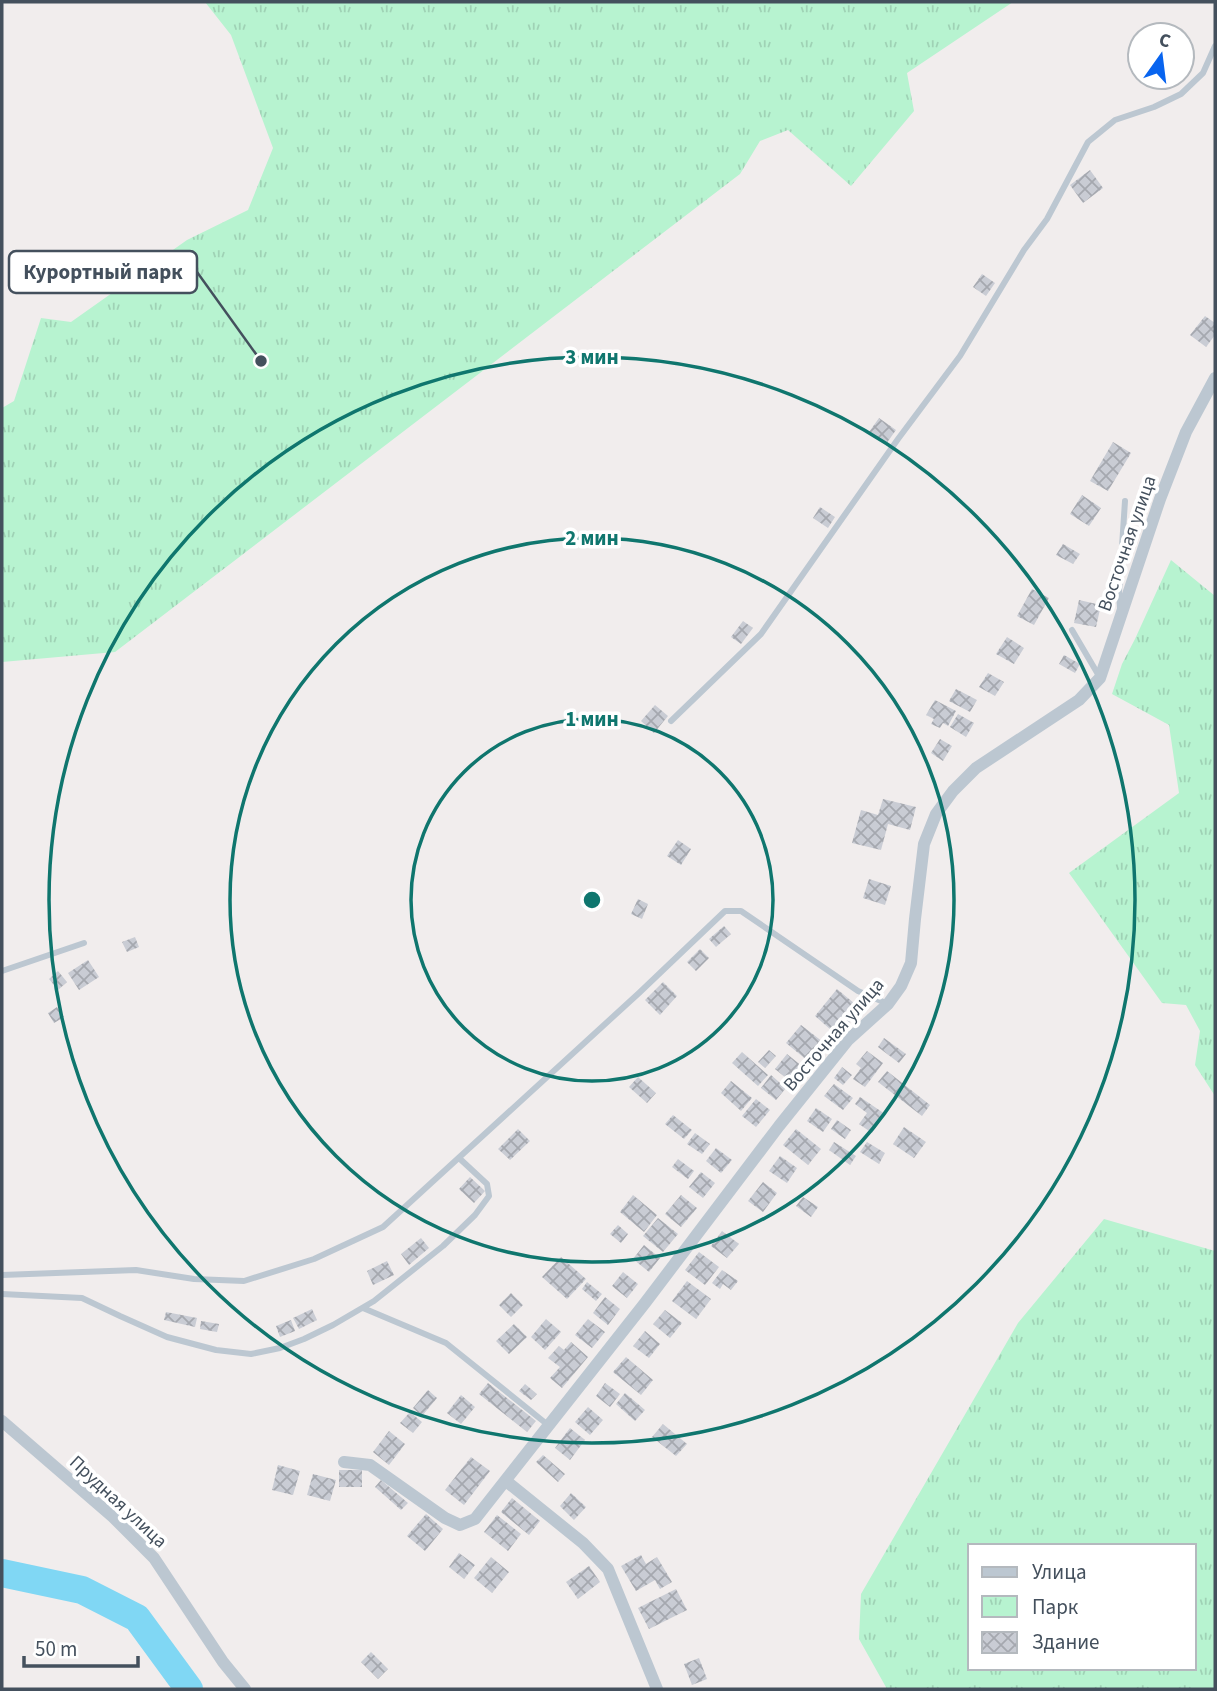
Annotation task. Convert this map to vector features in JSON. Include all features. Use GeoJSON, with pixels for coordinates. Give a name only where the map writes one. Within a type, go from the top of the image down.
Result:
{"type":"FeatureCollection","features":[{"type":"Feature","properties":{"kind":"street","name":"Восточная улица"},"geometry":{"type":"LineString","coordinates":[[344,1462],[370,1465],[445,1518],[460,1525],[475,1519],[550,1426],[779,1126],[848,1040],[888,1004],[901,986],[911,962],[925,844],[936,814],[976,768],[1079,700],[1100,678],[1160,499],[1186,432],[1215,378]]}},
{"type":"Feature","properties":{"kind":"street","name":"Прудная улица"},"geometry":{"type":"LineString","coordinates":[[2,1421],[113,1517],[154,1558],[223,1662],[245,1689]]}},
{"type":"Feature","properties":{"kind":"street"},"geometry":{"type":"LineString","coordinates":[[506,1480],[583,1543],[608,1569],[657,1689]]}},
{"type":"Feature","properties":{"kind":"lane"},"geometry":{"type":"LineString","coordinates":[[671,721],[761,634],[898,439],[960,356],[1024,250],[1047,219],[1088,142],[1115,120],[1154,107],[1181,94],[1203,73],[1215,46]]}},
{"type":"Feature","properties":{"kind":"lane"},"geometry":{"type":"LineString","coordinates":[[1121,617],[1119,592],[1125,500]]}},
{"type":"Feature","properties":{"kind":"lane"},"geometry":{"type":"LineString","coordinates":[[1072,630],[1100,678]]}},
{"type":"Feature","properties":{"kind":"lane"},"geometry":{"type":"LineString","coordinates":[[2,1275],[136,1270],[194,1279],[244,1281],[314,1259],[383,1227],[726,911],[741,911],[858,991],[888,1004]]}},
{"type":"Feature","properties":{"kind":"lane"},"geometry":{"type":"LineString","coordinates":[[2,971],[84,943]]}},
{"type":"Feature","properties":{"kind":"lane"},"geometry":{"type":"LineString","coordinates":[[2,1294],[82,1298],[167,1337],[216,1350],[251,1354],[280,1348],[333,1325],[374,1301],[443,1246],[475,1215],[489,1196],[487,1184],[459,1158]]}},
{"type":"Feature","properties":{"kind":"lane"},"geometry":{"type":"LineString","coordinates":[[363,1308],[446,1343],[550,1426]]}},
{"type":"Feature","properties":{"kind":"green space"},"geometry":{"type":"Polygon","coordinates":[[[205,2],[1013,2],[907,73],[914,111],[851,186],[788,130],[760,141],[740,174],[115,652],[2,662],[2,408],[14,401],[41,318],[71,322],[187,240],[248,210],[273,148],[231,35],[205,2]]]}},
{"type":"Feature","properties":{"kind":"green space"},"geometry":{"type":"Polygon","coordinates":[[[1171,560],[1215,596],[1215,1096],[1195,1065],[1200,1031],[1186,1005],[1162,1003],[1069,873],[1179,793],[1169,725],[1112,694],[1122,664],[1171,560]]]}},
{"type":"Feature","properties":{"kind":"green space"},"geometry":{"type":"Polygon","coordinates":[[[1104,1219],[1215,1251],[1215,1689],[887,1689],[859,1639],[861,1594],[1018,1323],[1104,1219]]]}},
{"type":"Feature","properties":{"kind":"building"},"geometry":{"type":"Polygon","coordinates":[[[1090,170],[1103,188],[1083,203],[1070,185],[1090,170]]]}},
{"type":"Feature","properties":{"kind":"building"},"geometry":{"type":"Polygon","coordinates":[[[982,274],[995,283],[986,296],[973,287],[982,274]]]}},
{"type":"Feature","properties":{"kind":"building"},"geometry":{"type":"Polygon","coordinates":[[[1205,316],[1215,323],[1215,335],[1206,347],[1190,335],[1205,316]]]}},
{"type":"Feature","properties":{"kind":"building"},"geometry":{"type":"Polygon","coordinates":[[[879,418],[896,430],[886,444],[869,432],[879,418]]]}},
{"type":"Feature","properties":{"kind":"building"},"geometry":{"type":"Polygon","coordinates":[[[1113,442],[1131,453],[1108,491],[1090,481],[1113,442]]]}},
{"type":"Feature","properties":{"kind":"building"},"geometry":{"type":"Polygon","coordinates":[[[1082,495],[1101,508],[1089,526],[1070,514],[1082,495]]]}},
{"type":"Feature","properties":{"kind":"building"},"geometry":{"type":"Polygon","coordinates":[[[820,507],[835,517],[828,528],[813,518],[820,507]]]}},
{"type":"Feature","properties":{"kind":"building"},"geometry":{"type":"Polygon","coordinates":[[[1063,544],[1080,554],[1073,564],[1056,555],[1063,544]]]}},
{"type":"Feature","properties":{"kind":"building"},"geometry":{"type":"Polygon","coordinates":[[[1032,589],[1049,598],[1034,625],[1017,616],[1032,589]]]}},
{"type":"Feature","properties":{"kind":"building"},"geometry":{"type":"Polygon","coordinates":[[[1079,600],[1101,605],[1096,627],[1074,623],[1079,600]]]}},
{"type":"Feature","properties":{"kind":"building"},"geometry":{"type":"Polygon","coordinates":[[[743,621],[753,628],[741,644],[731,637],[743,621]]]}},
{"type":"Feature","properties":{"kind":"building"},"geometry":{"type":"Polygon","coordinates":[[[1007,637],[1024,648],[1014,664],[996,654],[1007,637]]]}},
{"type":"Feature","properties":{"kind":"building"},"geometry":{"type":"Polygon","coordinates":[[[1064,655],[1080,664],[1075,673],[1059,664],[1064,655]]]}},
{"type":"Feature","properties":{"kind":"building"},"geometry":{"type":"Polygon","coordinates":[[[988,673],[1004,682],[995,696],[979,687],[988,673]]]}},
{"type":"Feature","properties":{"kind":"building"},"geometry":{"type":"Polygon","coordinates":[[[956,689],[977,700],[970,712],[949,701],[956,689]]]}},
{"type":"Feature","properties":{"kind":"building"},"geometry":{"type":"Polygon","coordinates":[[[935,700],[956,711],[948,726],[943,723],[940,728],[931,724],[934,719],[926,715],[935,700]]]}},
{"type":"Feature","properties":{"kind":"building"},"geometry":{"type":"Polygon","coordinates":[[[655,705],[668,716],[654,733],[641,721],[655,705]]]}},
{"type":"Feature","properties":{"kind":"building"},"geometry":{"type":"Polygon","coordinates":[[[958,714],[974,723],[966,737],[950,727],[958,714]]]}},
{"type":"Feature","properties":{"kind":"building"},"geometry":{"type":"Polygon","coordinates":[[[940,739],[952,746],[943,761],[931,753],[940,739]]]}},
{"type":"Feature","properties":{"kind":"building"},"geometry":{"type":"Polygon","coordinates":[[[883,799],[916,807],[910,830],[888,824],[881,850],[852,843],[861,810],[878,815],[883,799]]]}},
{"type":"Feature","properties":{"kind":"building"},"geometry":{"type":"Polygon","coordinates":[[[678,840],[691,849],[681,865],[667,856],[678,840]]]}},
{"type":"Feature","properties":{"kind":"building"},"geometry":{"type":"Polygon","coordinates":[[[869,879],[891,886],[885,905],[863,898],[869,879]]]}},
{"type":"Feature","properties":{"kind":"building"},"geometry":{"type":"Polygon","coordinates":[[[638,899],[648,904],[642,919],[631,914],[638,899]]]}},
{"type":"Feature","properties":{"kind":"building"},"geometry":{"type":"Polygon","coordinates":[[[724,926],[731,934],[716,947],[709,939],[724,926]]]}},
{"type":"Feature","properties":{"kind":"building"},"geometry":{"type":"Polygon","coordinates":[[[135,937],[139,947],[127,952],[122,942],[135,937]]]}},
{"type":"Feature","properties":{"kind":"building"},"geometry":{"type":"Polygon","coordinates":[[[700,949],[709,958],[696,971],[687,962],[700,949]]]}},
{"type":"Feature","properties":{"kind":"building"},"geometry":{"type":"Polygon","coordinates":[[[88,960],[99,977],[79,990],[68,973],[88,960]]]}},
{"type":"Feature","properties":{"kind":"building"},"geometry":{"type":"Polygon","coordinates":[[[58,971],[67,982],[58,990],[49,979],[58,971]]]}},
{"type":"Feature","properties":{"kind":"building"},"geometry":{"type":"Polygon","coordinates":[[[663,982],[677,996],[660,1015],[645,1000],[663,982]]]}},
{"type":"Feature","properties":{"kind":"building"},"geometry":{"type":"Polygon","coordinates":[[[837,989],[861,1009],[838,1036],[815,1016],[837,989]]]}},
{"type":"Feature","properties":{"kind":"building"},"geometry":{"type":"Polygon","coordinates":[[[57,1007],[64,1017],[54,1023],[48,1013],[57,1007]]]}},
{"type":"Feature","properties":{"kind":"building"},"geometry":{"type":"Polygon","coordinates":[[[801,1025],[823,1042],[808,1061],[786,1043],[801,1025]]]}},
{"type":"Feature","properties":{"kind":"building"},"geometry":{"type":"Polygon","coordinates":[[[884,1038],[906,1054],[899,1063],[878,1047],[884,1038]]]}},
{"type":"Feature","properties":{"kind":"building"},"geometry":{"type":"Polygon","coordinates":[[[769,1050],[776,1056],[765,1068],[758,1062],[769,1050]]]}},
{"type":"Feature","properties":{"kind":"building"},"geometry":{"type":"Polygon","coordinates":[[[867,1051],[883,1063],[865,1087],[853,1079],[861,1068],[856,1064],[867,1051]]]}},
{"type":"Feature","properties":{"kind":"building"},"geometry":{"type":"Polygon","coordinates":[[[742,1052],[768,1075],[758,1086],[732,1063],[742,1052]]]}},
{"type":"Feature","properties":{"kind":"building"},"geometry":{"type":"Polygon","coordinates":[[[787,1054],[803,1067],[791,1082],[775,1069],[787,1054]]]}},
{"type":"Feature","properties":{"kind":"building"},"geometry":{"type":"Polygon","coordinates":[[[842,1067],[852,1075],[843,1085],[834,1078],[842,1067]]]}},
{"type":"Feature","properties":{"kind":"building"},"geometry":{"type":"Polygon","coordinates":[[[887,1071],[930,1105],[922,1116],[878,1082],[887,1071]]]}},
{"type":"Feature","properties":{"kind":"building"},"geometry":{"type":"Polygon","coordinates":[[[771,1075],[786,1088],[776,1100],[761,1088],[771,1075]]]}},
{"type":"Feature","properties":{"kind":"building"},"geometry":{"type":"Polygon","coordinates":[[[638,1077],[656,1093],[647,1103],[629,1087],[638,1077]]]}},
{"type":"Feature","properties":{"kind":"building"},"geometry":{"type":"Polygon","coordinates":[[[731,1081],[752,1098],[741,1111],[721,1093],[731,1081]]]}},
{"type":"Feature","properties":{"kind":"building"},"geometry":{"type":"Polygon","coordinates":[[[834,1084],[853,1098],[843,1110],[824,1096],[834,1084]]]}},
{"type":"Feature","properties":{"kind":"building"},"geometry":{"type":"Polygon","coordinates":[[[860,1097],[885,1114],[872,1133],[859,1124],[867,1113],[855,1104],[860,1097]]]}},
{"type":"Feature","properties":{"kind":"building"},"geometry":{"type":"Polygon","coordinates":[[[756,1099],[770,1110],[756,1127],[742,1116],[756,1099]]]}},
{"type":"Feature","properties":{"kind":"building"},"geometry":{"type":"Polygon","coordinates":[[[816,1108],[832,1119],[823,1132],[807,1121],[816,1108]]]}},
{"type":"Feature","properties":{"kind":"building"},"geometry":{"type":"Polygon","coordinates":[[[673,1115],[692,1130],[684,1139],[665,1124],[673,1115]]]}},
{"type":"Feature","properties":{"kind":"building"},"geometry":{"type":"Polygon","coordinates":[[[837,1120],[851,1130],[845,1139],[831,1129],[837,1120]]]}},
{"type":"Feature","properties":{"kind":"building"},"geometry":{"type":"Polygon","coordinates":[[[904,1127],[926,1142],[914,1158],[893,1144],[904,1127]]]}},
{"type":"Feature","properties":{"kind":"building"},"geometry":{"type":"Polygon","coordinates":[[[518,1129],[530,1141],[510,1160],[498,1149],[518,1129]]]}},
{"type":"Feature","properties":{"kind":"building"},"geometry":{"type":"Polygon","coordinates":[[[796,1129],[821,1149],[808,1165],[783,1145],[796,1129]]]}},
{"type":"Feature","properties":{"kind":"building"},"geometry":{"type":"Polygon","coordinates":[[[695,1133],[710,1144],[702,1154],[687,1144],[695,1133]]]}},
{"type":"Feature","properties":{"kind":"building"},"geometry":{"type":"Polygon","coordinates":[[[834,1142],[856,1156],[850,1165],[829,1150],[834,1142]]]}},
{"type":"Feature","properties":{"kind":"building"},"geometry":{"type":"Polygon","coordinates":[[[867,1142],[885,1153],[879,1164],[860,1152],[867,1142]]]}},
{"type":"Feature","properties":{"kind":"building"},"geometry":{"type":"Polygon","coordinates":[[[716,1148],[732,1160],[721,1173],[706,1161],[716,1148]]]}},
{"type":"Feature","properties":{"kind":"building"},"geometry":{"type":"Polygon","coordinates":[[[780,1156],[797,1168],[787,1183],[769,1171],[780,1156]]]}},
{"type":"Feature","properties":{"kind":"building"},"geometry":{"type":"Polygon","coordinates":[[[678,1159],[694,1171],[688,1179],[672,1167],[678,1159]]]}},
{"type":"Feature","properties":{"kind":"building"},"geometry":{"type":"Polygon","coordinates":[[[701,1172],[715,1183],[703,1198],[689,1187],[701,1172]]]}},
{"type":"Feature","properties":{"kind":"building"},"geometry":{"type":"Polygon","coordinates":[[[470,1177],[485,1191],[474,1203],[459,1189],[470,1177]]]}},
{"type":"Feature","properties":{"kind":"building"},"geometry":{"type":"Polygon","coordinates":[[[763,1182],[777,1193],[763,1212],[748,1201],[763,1182]]]}},
{"type":"Feature","properties":{"kind":"building"},"geometry":{"type":"Polygon","coordinates":[[[633,1195],[657,1215],[644,1232],[620,1212],[633,1195]]]}},
{"type":"Feature","properties":{"kind":"building"},"geometry":{"type":"Polygon","coordinates":[[[681,1195],[697,1208],[681,1227],[665,1214],[681,1195]]]}},
{"type":"Feature","properties":{"kind":"building"},"geometry":{"type":"Polygon","coordinates":[[[803,1197],[818,1207],[811,1217],[796,1206],[803,1197]]]}},
{"type":"Feature","properties":{"kind":"building"},"geometry":{"type":"Polygon","coordinates":[[[658,1218],[678,1234],[663,1252],[643,1236],[658,1218]]]}},
{"type":"Feature","properties":{"kind":"building"},"geometry":{"type":"Polygon","coordinates":[[[618,1225],[628,1234],[621,1243],[610,1234],[618,1225]]]}},
{"type":"Feature","properties":{"kind":"building"},"geometry":{"type":"Polygon","coordinates":[[[722,1231],[739,1244],[727,1258],[711,1246],[722,1231]]]}},
{"type":"Feature","properties":{"kind":"building"},"geometry":{"type":"Polygon","coordinates":[[[421,1238],[429,1248],[409,1265],[401,1254],[421,1238]]]}},
{"type":"Feature","properties":{"kind":"building"},"geometry":{"type":"Polygon","coordinates":[[[644,1245],[660,1258],[649,1272],[633,1259],[644,1245]]]}},
{"type":"Feature","properties":{"kind":"building"},"geometry":{"type":"Polygon","coordinates":[[[699,1252],[719,1267],[705,1285],[685,1270],[699,1252]]]}},
{"type":"Feature","properties":{"kind":"building"},"geometry":{"type":"Polygon","coordinates":[[[561,1257],[586,1279],[567,1299],[542,1277],[561,1257]]]}},
{"type":"Feature","properties":{"kind":"building"},"geometry":{"type":"Polygon","coordinates":[[[387,1261],[394,1275],[373,1285],[367,1271],[387,1261]]]}},
{"type":"Feature","properties":{"kind":"building"},"geometry":{"type":"Polygon","coordinates":[[[722,1270],[738,1281],[731,1290],[723,1284],[720,1289],[712,1283],[722,1270]]]}},
{"type":"Feature","properties":{"kind":"building"},"geometry":{"type":"Polygon","coordinates":[[[623,1272],[638,1284],[627,1298],[612,1286],[623,1272]]]}},
{"type":"Feature","properties":{"kind":"building"},"geometry":{"type":"Polygon","coordinates":[[[687,1281],[711,1299],[696,1319],[672,1301],[687,1281]]]}},
{"type":"Feature","properties":{"kind":"building"},"geometry":{"type":"Polygon","coordinates":[[[587,1282],[602,1294],[596,1301],[582,1289],[587,1282]]]}},
{"type":"Feature","properties":{"kind":"building"},"geometry":{"type":"Polygon","coordinates":[[[511,1293],[523,1305],[511,1317],[499,1305],[511,1293]]]}},
{"type":"Feature","properties":{"kind":"building"},"geometry":{"type":"Polygon","coordinates":[[[605,1297],[620,1309],[608,1325],[593,1313],[605,1297]]]}},
{"type":"Feature","properties":{"kind":"building"},"geometry":{"type":"Polygon","coordinates":[[[312,1309],[317,1320],[299,1329],[293,1318],[312,1309]]]}},
{"type":"Feature","properties":{"kind":"building"},"geometry":{"type":"Polygon","coordinates":[[[665,1310],[682,1323],[670,1338],[653,1324],[665,1310]]]}},
{"type":"Feature","properties":{"kind":"building"},"geometry":{"type":"Polygon","coordinates":[[[166,1312],[197,1318],[195,1327],[164,1320],[166,1312]]]}},
{"type":"Feature","properties":{"kind":"building"},"geometry":{"type":"Polygon","coordinates":[[[546,1319],[561,1332],[545,1350],[531,1337],[546,1319]]]}},
{"type":"Feature","properties":{"kind":"building"},"geometry":{"type":"Polygon","coordinates":[[[588,1319],[605,1332],[592,1348],[575,1335],[588,1319]]]}},
{"type":"Feature","properties":{"kind":"building"},"geometry":{"type":"Polygon","coordinates":[[[291,1320],[295,1331],[280,1337],[276,1326],[291,1320]]]}},
{"type":"Feature","properties":{"kind":"building"},"geometry":{"type":"Polygon","coordinates":[[[201,1321],[219,1324],[217,1332],[200,1329],[201,1321]]]}},
{"type":"Feature","properties":{"kind":"building"},"geometry":{"type":"Polygon","coordinates":[[[514,1324],[527,1337],[509,1354],[496,1341],[514,1324]]]}},
{"type":"Feature","properties":{"kind":"building"},"geometry":{"type":"Polygon","coordinates":[[[645,1331],[660,1344],[649,1358],[633,1346],[645,1331]]]}},
{"type":"Feature","properties":{"kind":"building"},"geometry":{"type":"Polygon","coordinates":[[[571,1342],[588,1357],[562,1388],[550,1378],[560,1367],[548,1358],[559,1346],[564,1350],[571,1342]]]}},
{"type":"Feature","properties":{"kind":"building"},"geometry":{"type":"Polygon","coordinates":[[[626,1357],[653,1380],[641,1395],[613,1372],[626,1357]]]}},
{"type":"Feature","properties":{"kind":"building"},"geometry":{"type":"Polygon","coordinates":[[[488,1383],[536,1421],[527,1432],[479,1394],[488,1383]]]}},
{"type":"Feature","properties":{"kind":"building"},"geometry":{"type":"Polygon","coordinates":[[[605,1383],[620,1394],[610,1407],[596,1396],[605,1383]]]}},
{"type":"Feature","properties":{"kind":"building"},"geometry":{"type":"Polygon","coordinates":[[[525,1384],[537,1394],[531,1400],[519,1391],[525,1384]]]}},
{"type":"Feature","properties":{"kind":"building"},"geometry":{"type":"Polygon","coordinates":[[[428,1390],[437,1398],[422,1416],[413,1408],[428,1390]]]}},
{"type":"Feature","properties":{"kind":"building"},"geometry":{"type":"Polygon","coordinates":[[[625,1393],[645,1410],[635,1421],[616,1404],[625,1393]]]}},
{"type":"Feature","properties":{"kind":"building"},"geometry":{"type":"Polygon","coordinates":[[[461,1395],[475,1407],[461,1424],[447,1413],[461,1395]]]}},
{"type":"Feature","properties":{"kind":"building"},"geometry":{"type":"Polygon","coordinates":[[[588,1407],[603,1420],[590,1435],[575,1422],[588,1407]]]}},
{"type":"Feature","properties":{"kind":"building"},"geometry":{"type":"Polygon","coordinates":[[[410,1412],[422,1422],[413,1433],[400,1423],[410,1412]]]}},
{"type":"Feature","properties":{"kind":"building"},"geometry":{"type":"Polygon","coordinates":[[[663,1424],[687,1444],[676,1456],[652,1437],[663,1424]]]}},
{"type":"Feature","properties":{"kind":"building"},"geometry":{"type":"Polygon","coordinates":[[[570,1428],[585,1440],[570,1460],[555,1448],[570,1428]]]}},
{"type":"Feature","properties":{"kind":"building"},"geometry":{"type":"Polygon","coordinates":[[[389,1431],[405,1444],[389,1465],[373,1452],[389,1431]]]}},
{"type":"Feature","properties":{"kind":"building"},"geometry":{"type":"Polygon","coordinates":[[[543,1455],[565,1474],[558,1482],[536,1462],[543,1455]]]}},
{"type":"Feature","properties":{"kind":"building"},"geometry":{"type":"Polygon","coordinates":[[[471,1457],[490,1471],[464,1505],[445,1490],[471,1457]]]}},
{"type":"Feature","properties":{"kind":"building"},"geometry":{"type":"Polygon","coordinates":[[[278,1465],[300,1471],[293,1495],[272,1490],[278,1465]]]}},
{"type":"Feature","properties":{"kind":"building"},"geometry":{"type":"Polygon","coordinates":[[[339,1470],[362,1470],[362,1487],[339,1487],[339,1470]]]}},
{"type":"Feature","properties":{"kind":"building"},"geometry":{"type":"Polygon","coordinates":[[[313,1474],[336,1480],[330,1501],[307,1495],[313,1474]]]}},
{"type":"Feature","properties":{"kind":"building"},"geometry":{"type":"Polygon","coordinates":[[[381,1480],[408,1503],[401,1510],[375,1487],[381,1480]]]}},
{"type":"Feature","properties":{"kind":"building"},"geometry":{"type":"Polygon","coordinates":[[[571,1493],[586,1507],[574,1520],[560,1506],[571,1493]]]}},
{"type":"Feature","properties":{"kind":"building"},"geometry":{"type":"Polygon","coordinates":[[[512,1498],[540,1521],[529,1535],[501,1512],[512,1498]]]}},
{"type":"Feature","properties":{"kind":"building"},"geometry":{"type":"Polygon","coordinates":[[[426,1514],[443,1529],[425,1551],[407,1536],[426,1514]]]}},
{"type":"Feature","properties":{"kind":"building"},"geometry":{"type":"Polygon","coordinates":[[[497,1515],[521,1534],[508,1551],[484,1532],[497,1515]]]}},
{"type":"Feature","properties":{"kind":"building"},"geometry":{"type":"Polygon","coordinates":[[[459,1553],[475,1565],[464,1579],[449,1567],[459,1553]]]}},
{"type":"Feature","properties":{"kind":"building"},"geometry":{"type":"Polygon","coordinates":[[[641,1555],[646,1564],[657,1557],[672,1582],[660,1589],[655,1580],[636,1591],[621,1566],[641,1555]]]}},
{"type":"Feature","properties":{"kind":"building"},"geometry":{"type":"Polygon","coordinates":[[[491,1557],[509,1572],[492,1593],[474,1578],[491,1557]]]}},
{"type":"Feature","properties":{"kind":"building"},"geometry":{"type":"Polygon","coordinates":[[[589,1566],[600,1582],[578,1599],[566,1582],[589,1566]]]}},
{"type":"Feature","properties":{"kind":"building"},"geometry":{"type":"Polygon","coordinates":[[[676,1589],[687,1610],[649,1629],[638,1608],[676,1589]]]}},
{"type":"Feature","properties":{"kind":"building"},"geometry":{"type":"Polygon","coordinates":[[[371,1652],[388,1669],[378,1679],[361,1662],[371,1652]]]}},
{"type":"Feature","properties":{"kind":"building"},"geometry":{"type":"Polygon","coordinates":[[[699,1658],[707,1679],[692,1685],[684,1664],[699,1658]]]}},
{"type":"Feature","properties":{"kind":"waterway"},"geometry":{"type":"LineString","coordinates":[[2,1573],[82,1590],[137,1618],[189,1689]]}},
{"type":"Feature","properties":{"kind":"place","name":"Курортный парк"},"geometry":{"type":"Point","coordinates":[261,361]}}]}
